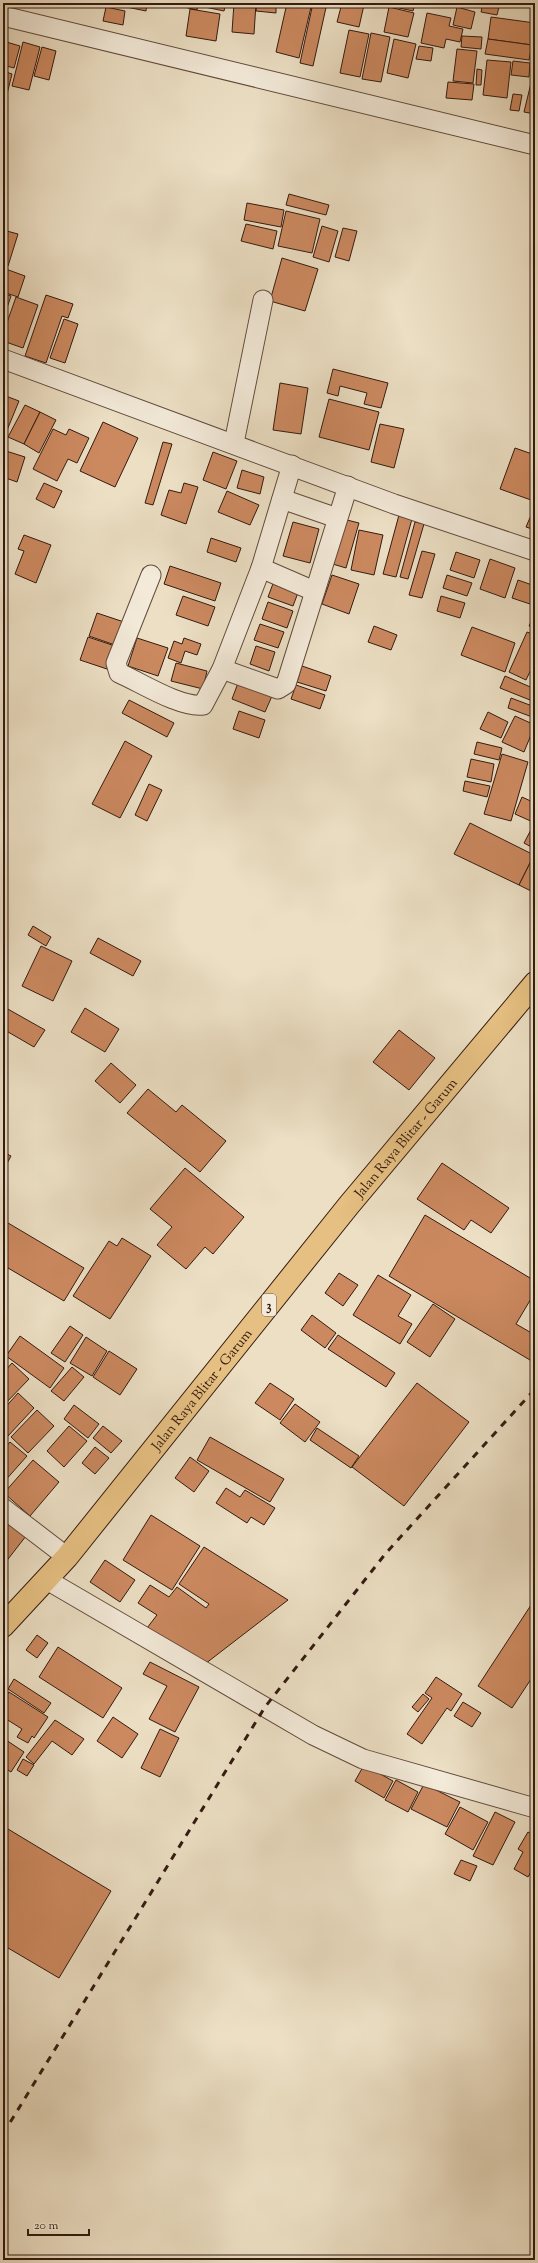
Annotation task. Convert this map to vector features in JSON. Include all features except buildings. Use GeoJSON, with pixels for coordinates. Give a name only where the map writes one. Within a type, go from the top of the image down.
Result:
{"type":"FeatureCollection","features":[{"type":"Feature","properties":{"kind":"highway","name":"Jalan Raya Blitar - Garum"},"geometry":{"type":"LineString","coordinates":[[3,1626],[67,1557],[349,1205],[535,983]]}},
{"type":"Feature","properties":{"kind":"street"},"geometry":{"type":"LineString","coordinates":[[3,16],[535,145]]}},
{"type":"Feature","properties":{"kind":"street"},"geometry":{"type":"LineString","coordinates":[[234,443],[263,300]]}},
{"type":"Feature","properties":{"kind":"street"},"geometry":{"type":"LineString","coordinates":[[3,359],[234,443],[394,504],[535,551]]}},
{"type":"Feature","properties":{"kind":"street"},"geometry":{"type":"LineString","coordinates":[[151,575],[116,663],[119,673],[184,703],[196,706],[203,705],[207,701],[222,669],[261,568],[292,465]]}},
{"type":"Feature","properties":{"kind":"street"},"geometry":{"type":"LineString","coordinates":[[222,669],[278,689],[284,687],[288,681],[314,591],[348,486]]}},
{"type":"Feature","properties":{"kind":"street"},"geometry":{"type":"LineString","coordinates":[[282,499],[337,518]]}},
{"type":"Feature","properties":{"kind":"street"},"geometry":{"type":"LineString","coordinates":[[261,568],[314,591]]}},
{"type":"Feature","properties":{"kind":"street"},"geometry":{"type":"LineString","coordinates":[[3,1508],[67,1557]]}},
{"type":"Feature","properties":{"kind":"street"},"geometry":{"type":"LineString","coordinates":[[47,1580],[306,1731],[363,1759],[535,1808]]}},
{"type":"Feature","properties":{"kind":"railway"},"geometry":{"type":"LineString","coordinates":[[3,2134],[265,1707],[386,1553],[535,1389]]}}]}
